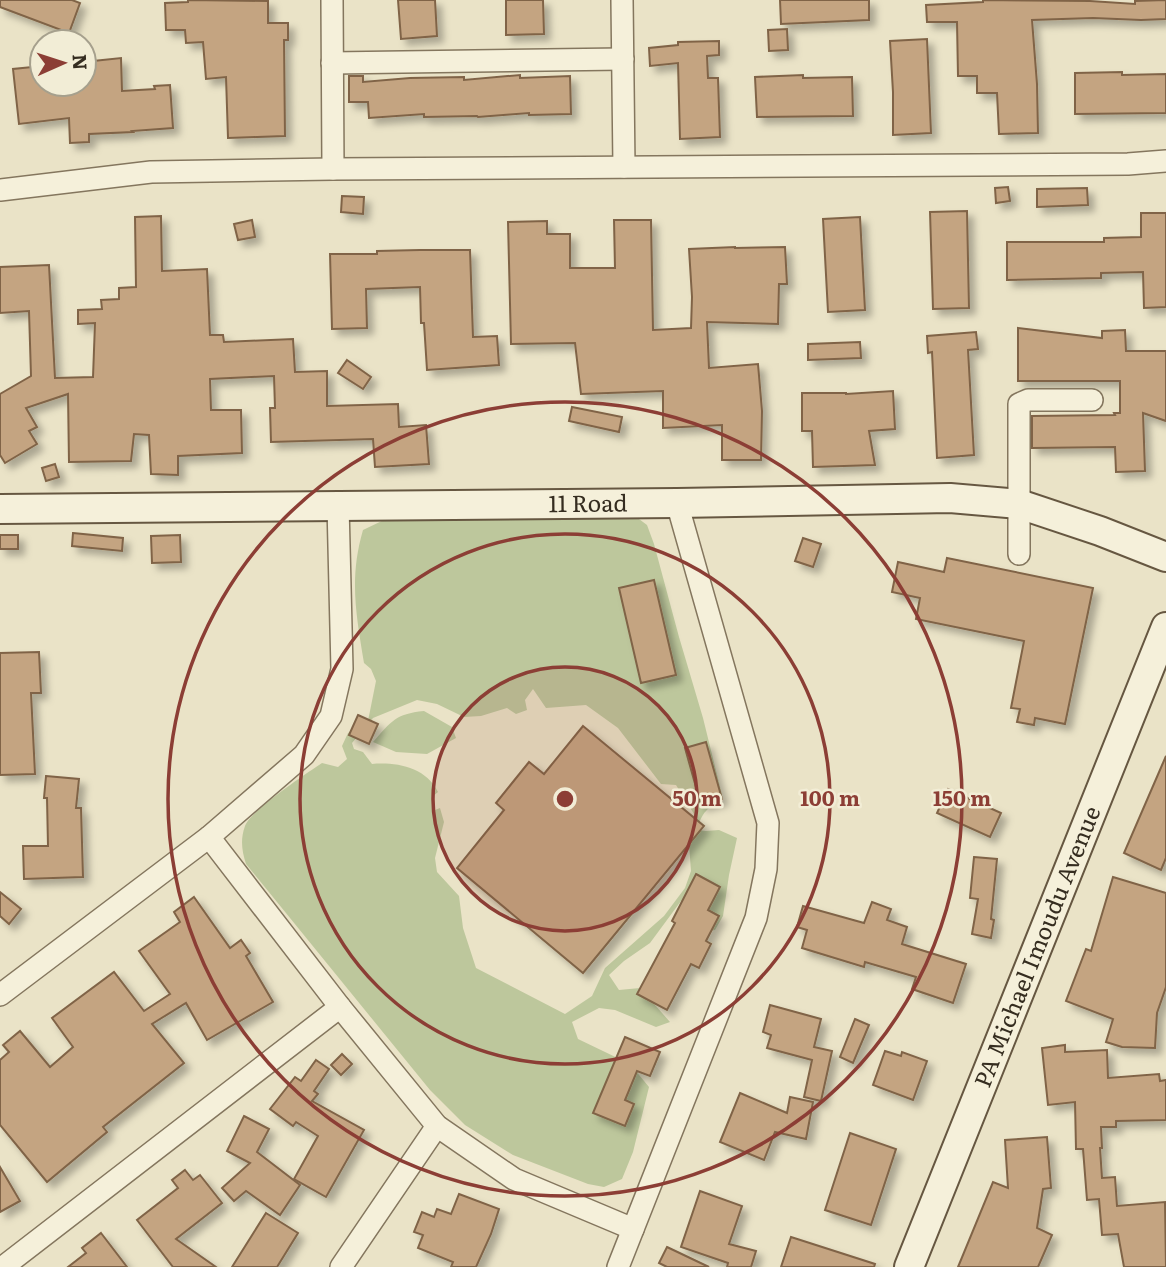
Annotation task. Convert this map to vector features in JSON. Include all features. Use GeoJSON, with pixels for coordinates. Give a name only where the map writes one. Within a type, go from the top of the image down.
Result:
{"type":"FeatureCollection","features":[{"type":"Feature","properties":{"kind":"street"},"geometry":{"type":"LineString","coordinates":[[332,0],[333,169]]}},
{"type":"Feature","properties":{"kind":"street"},"geometry":{"type":"LineString","coordinates":[[622,0],[624,167]]}},
{"type":"Feature","properties":{"kind":"street"},"geometry":{"type":"LineString","coordinates":[[332,63],[623,59]]}},
{"type":"Feature","properties":{"kind":"street"},"geometry":{"type":"LineString","coordinates":[[0,190],[151,172],[1128,164],[1166,161]]}},
{"type":"Feature","properties":{"kind":"street"},"geometry":{"type":"LineString","coordinates":[[1019,554],[1019,404],[1028,400],[1092,400]]}},
{"type":"Feature","properties":{"kind":"street","name":"11 Road"},"geometry":{"type":"LineString","coordinates":[[0,509],[950,498],[1019,504],[1166,557]]}},
{"type":"Feature","properties":{"kind":"street"},"geometry":{"type":"LineString","coordinates":[[618,1267],[755,918],[766,869],[768,823],[677,503]]}},
{"type":"Feature","properties":{"kind":"street"},"geometry":{"type":"LineString","coordinates":[[4,983],[209,837],[304,755],[331,716],[342,669],[338,505]]}},
{"type":"Feature","properties":{"kind":"street","name":"PA Michael Imoudu Avenue"},"geometry":{"type":"LineString","coordinates":[[909,1267],[1166,627]]}},
{"type":"Feature","properties":{"kind":"street"},"geometry":{"type":"LineString","coordinates":[[209,837],[436,1126],[514,1179],[633,1229]]}},
{"type":"Feature","properties":{"kind":"street"},"geometry":{"type":"LineString","coordinates":[[3,1267],[340,1007]]}},
{"type":"Feature","properties":{"kind":"street"},"geometry":{"type":"LineString","coordinates":[[341,1267],[436,1126]]}},
{"type":"Feature","properties":{"kind":"green space"},"geometry":{"type":"Polygon","coordinates":[[[386,519],[639,519],[647,525],[654,544],[723,799],[706,811],[697,830],[719,830],[737,838],[723,916],[715,930],[699,932],[690,905],[681,901],[650,943],[609,975],[619,990],[640,988],[670,1022],[656,1027],[615,1010],[599,1008],[572,1022],[578,1039],[630,1064],[649,1087],[633,1152],[622,1179],[604,1187],[588,1184],[513,1155],[465,1125],[430,1090],[246,864],[242,841],[249,819],[322,763],[338,767],[347,759],[342,746],[348,733],[368,721],[376,681],[371,669],[364,663],[355,596],[356,564],[363,530],[386,519]],[[533,689],[525,700],[527,710],[516,714],[507,708],[481,716],[464,717],[437,704],[417,700],[373,718],[352,743],[354,749],[363,752],[372,764],[410,768],[426,777],[438,792],[432,797],[432,806],[435,810],[440,808],[444,822],[435,858],[437,872],[459,896],[463,928],[476,968],[565,1014],[592,996],[605,968],[664,916],[685,888],[691,871],[689,844],[694,814],[676,785],[661,784],[618,728],[586,705],[546,708],[533,689]]]}},
{"type":"Feature","properties":{"kind":"green space"},"geometry":{"type":"Polygon","coordinates":[[[424,711],[452,727],[456,738],[427,754],[396,752],[373,742],[395,720],[406,714],[424,711]]]}},
{"type":"Feature","properties":{"kind":"building"},"geometry":{"type":"Polygon","coordinates":[[[0,0],[72,0],[80,3],[71,28],[56,28],[0,7],[0,0]]]}},
{"type":"Feature","properties":{"kind":"building"},"geometry":{"type":"Polygon","coordinates":[[[188,0],[268,1],[268,23],[288,23],[288,40],[284,40],[285,136],[228,138],[226,77],[206,79],[203,42],[186,43],[185,30],[166,30],[165,3],[188,0]]]}},
{"type":"Feature","properties":{"kind":"building"},"geometry":{"type":"Polygon","coordinates":[[[398,0],[435,0],[437,36],[401,39],[398,0]]]}},
{"type":"Feature","properties":{"kind":"building"},"geometry":{"type":"Polygon","coordinates":[[[506,0],[543,0],[544,34],[506,35],[506,0]]]}},
{"type":"Feature","properties":{"kind":"building"},"geometry":{"type":"Polygon","coordinates":[[[780,0],[869,0],[869,20],[781,24],[780,0]]]}},
{"type":"Feature","properties":{"kind":"building"},"geometry":{"type":"Polygon","coordinates":[[[983,0],[1135,4],[1135,1],[1166,0],[1166,19],[1032,20],[1038,133],[999,134],[997,93],[977,93],[977,76],[958,76],[957,22],[927,22],[926,5],[983,0]]]}},
{"type":"Feature","properties":{"kind":"building"},"geometry":{"type":"Polygon","coordinates":[[[787,29],[788,50],[769,51],[768,30],[787,29]]]}},
{"type":"Feature","properties":{"kind":"building"},"geometry":{"type":"Polygon","coordinates":[[[927,39],[931,133],[893,135],[890,41],[927,39]]]}},
{"type":"Feature","properties":{"kind":"building"},"geometry":{"type":"Polygon","coordinates":[[[719,41],[719,55],[707,56],[708,78],[718,78],[720,137],[680,139],[678,63],[650,66],[649,48],[678,45],[678,42],[719,41]]]}},
{"type":"Feature","properties":{"kind":"building"},"geometry":{"type":"Polygon","coordinates":[[[121,58],[122,91],[155,89],[154,86],[170,85],[173,128],[89,134],[89,142],[70,143],[69,118],[19,124],[13,69],[28,67],[28,98],[98,98],[98,60],[121,58]]]}},
{"type":"Feature","properties":{"kind":"building"},"geometry":{"type":"Polygon","coordinates":[[[1122,72],[1122,75],[1166,74],[1166,113],[1075,114],[1075,73],[1122,72]]]}},
{"type":"Feature","properties":{"kind":"building"},"geometry":{"type":"Polygon","coordinates":[[[520,75],[520,78],[570,76],[571,114],[424,117],[424,114],[369,118],[368,102],[349,102],[349,76],[363,76],[363,82],[410,78],[464,77],[464,80],[520,75]]]}},
{"type":"Feature","properties":{"kind":"building"},"geometry":{"type":"Polygon","coordinates":[[[803,75],[803,78],[852,77],[853,116],[757,117],[755,77],[803,75]]]}},
{"type":"Feature","properties":{"kind":"building"},"geometry":{"type":"Polygon","coordinates":[[[1008,187],[1010,201],[996,203],[995,188],[1008,187]]]}},
{"type":"Feature","properties":{"kind":"building"},"geometry":{"type":"Polygon","coordinates":[[[1087,188],[1088,205],[1037,207],[1037,189],[1087,188]]]}},
{"type":"Feature","properties":{"kind":"building"},"geometry":{"type":"Polygon","coordinates":[[[342,196],[364,197],[363,214],[341,212],[342,196]]]}},
{"type":"Feature","properties":{"kind":"building"},"geometry":{"type":"Polygon","coordinates":[[[967,211],[969,308],[933,309],[930,212],[967,211]]]}},
{"type":"Feature","properties":{"kind":"building"},"geometry":{"type":"Polygon","coordinates":[[[1141,213],[1166,213],[1166,307],[1144,308],[1143,272],[1101,273],[1101,278],[1007,280],[1007,242],[1104,242],[1104,238],[1141,237],[1141,213]]]}},
{"type":"Feature","properties":{"kind":"building"},"geometry":{"type":"Polygon","coordinates":[[[161,216],[162,271],[207,269],[210,335],[223,335],[224,342],[293,339],[295,372],[327,371],[327,406],[398,404],[399,427],[426,425],[429,464],[375,467],[373,439],[271,442],[270,408],[275,408],[274,376],[210,379],[211,410],[241,410],[242,453],[178,456],[178,475],[151,474],[149,435],[134,434],[131,461],[69,462],[68,394],[26,408],[37,427],[29,431],[37,444],[5,463],[0,455],[0,394],[31,376],[29,311],[0,313],[0,267],[49,265],[55,378],[93,377],[95,323],[78,324],[78,310],[102,309],[101,300],[119,299],[119,288],[136,287],[135,217],[161,216]]]}},
{"type":"Feature","properties":{"kind":"building"},"geometry":{"type":"Polygon","coordinates":[[[860,217],[865,310],[828,312],[823,219],[860,217]]]}},
{"type":"Feature","properties":{"kind":"building"},"geometry":{"type":"Polygon","coordinates":[[[252,220],[255,237],[238,240],[234,224],[252,220]]]}},
{"type":"Feature","properties":{"kind":"building"},"geometry":{"type":"Polygon","coordinates":[[[614,220],[651,220],[653,330],[691,328],[689,249],[785,247],[787,284],[779,284],[778,324],[707,322],[709,368],[758,364],[762,411],[761,460],[722,460],[722,425],[663,428],[663,391],[581,394],[575,343],[511,344],[508,222],[547,221],[547,234],[570,234],[570,268],[615,268],[614,220]]]}},
{"type":"Feature","properties":{"kind":"building"},"geometry":{"type":"Polygon","coordinates":[[[470,250],[473,337],[497,336],[499,365],[427,370],[420,287],[366,289],[367,328],[332,329],[330,254],[470,250]]]}},
{"type":"Feature","properties":{"kind":"building"},"geometry":{"type":"Polygon","coordinates":[[[1018,328],[1102,338],[1102,331],[1125,330],[1126,351],[1166,351],[1166,421],[1143,413],[1145,471],[1116,472],[1115,447],[1032,448],[1032,416],[1120,413],[1120,381],[1018,381],[1018,328]]]}},
{"type":"Feature","properties":{"kind":"building"},"geometry":{"type":"Polygon","coordinates":[[[976,332],[978,349],[968,350],[974,455],[937,458],[932,352],[928,353],[927,336],[976,332]]]}},
{"type":"Feature","properties":{"kind":"building"},"geometry":{"type":"Polygon","coordinates":[[[860,342],[861,358],[808,360],[808,344],[860,342]]]}},
{"type":"Feature","properties":{"kind":"building"},"geometry":{"type":"Polygon","coordinates":[[[347,360],[371,377],[363,389],[338,373],[347,360]]]}},
{"type":"Feature","properties":{"kind":"building"},"geometry":{"type":"Polygon","coordinates":[[[893,391],[895,429],[869,431],[875,465],[813,467],[812,431],[802,431],[802,393],[893,391]]]}},
{"type":"Feature","properties":{"kind":"building"},"geometry":{"type":"Polygon","coordinates":[[[572,407],[622,417],[619,432],[569,421],[572,407]]]}},
{"type":"Feature","properties":{"kind":"building"},"geometry":{"type":"Polygon","coordinates":[[[55,464],[59,477],[46,481],[42,468],[55,464]]]}},
{"type":"Feature","properties":{"kind":"building"},"geometry":{"type":"Polygon","coordinates":[[[73,533],[123,538],[122,551],[72,546],[73,533]]]}},
{"type":"Feature","properties":{"kind":"building"},"geometry":{"type":"Polygon","coordinates":[[[0,535],[18,535],[18,549],[0,549],[0,535]]]}},
{"type":"Feature","properties":{"kind":"building"},"geometry":{"type":"Polygon","coordinates":[[[180,535],[181,562],[152,563],[151,536],[180,535]]]}},
{"type":"Feature","properties":{"kind":"building"},"geometry":{"type":"Polygon","coordinates":[[[803,538],[821,544],[813,567],[795,561],[803,538]]]}},
{"type":"Feature","properties":{"kind":"building"},"geometry":{"type":"Polygon","coordinates":[[[947,558],[1093,588],[1065,724],[1035,718],[1034,725],[1017,722],[1020,709],[1011,708],[1024,641],[916,619],[920,598],[892,592],[898,562],[944,572],[947,558]]]}},
{"type":"Feature","properties":{"kind":"building"},"geometry":{"type":"Polygon","coordinates":[[[654,580],[676,675],[641,683],[619,588],[654,580]]]}},
{"type":"Feature","properties":{"kind":"building"},"geometry":{"type":"Polygon","coordinates":[[[39,652],[41,693],[31,693],[35,774],[0,775],[0,653],[39,652]]]}},
{"type":"Feature","properties":{"kind":"building"},"geometry":{"type":"Polygon","coordinates":[[[358,715],[378,724],[369,744],[349,735],[358,715]]]}},
{"type":"Feature","properties":{"kind":"building"},"geometry":{"type":"Polygon","coordinates":[[[583,726],[704,826],[583,973],[457,868],[504,810],[496,803],[529,762],[544,774],[583,726]]]}},
{"type":"Feature","properties":{"kind":"building"},"geometry":{"type":"Polygon","coordinates":[[[706,742],[722,799],[701,805],[685,748],[706,742]]]}},
{"type":"Feature","properties":{"kind":"building"},"geometry":{"type":"Polygon","coordinates":[[[1166,756],[1166,858],[1161,870],[1124,853],[1166,756]]]}},
{"type":"Feature","properties":{"kind":"building"},"geometry":{"type":"Polygon","coordinates":[[[46,776],[79,779],[76,808],[81,808],[83,877],[24,879],[23,846],[48,846],[47,798],[44,798],[46,776]]]}},
{"type":"Feature","properties":{"kind":"building"},"geometry":{"type":"Polygon","coordinates":[[[948,789],[1001,813],[990,837],[937,813],[948,789]]]}},
{"type":"Feature","properties":{"kind":"building"},"geometry":{"type":"Polygon","coordinates":[[[974,857],[997,859],[991,938],[972,934],[978,899],[970,898],[974,857]]]}},
{"type":"Feature","properties":{"kind":"building"},"geometry":{"type":"Polygon","coordinates":[[[696,874],[720,887],[708,910],[719,916],[706,941],[711,944],[699,968],[691,964],[667,1010],[637,994],[675,923],[672,921],[696,874]]]}},
{"type":"Feature","properties":{"kind":"building"},"geometry":{"type":"Polygon","coordinates":[[[1113,877],[1166,893],[1166,987],[1157,1013],[1155,1048],[1122,1047],[1106,1042],[1113,1019],[1066,1001],[1086,949],[1091,951],[1113,877]]]}},
{"type":"Feature","properties":{"kind":"building"},"geometry":{"type":"Polygon","coordinates":[[[0,892],[21,909],[9,924],[0,916],[0,892]]]}},
{"type":"Feature","properties":{"kind":"building"},"geometry":{"type":"Polygon","coordinates":[[[194,897],[230,948],[241,940],[250,953],[246,956],[273,1002],[207,1040],[186,1003],[152,1024],[184,1063],[103,1127],[107,1132],[47,1182],[0,1125],[0,1060],[9,1052],[3,1045],[20,1031],[50,1067],[73,1047],[52,1018],[114,972],[144,1011],[170,994],[139,951],[180,922],[174,912],[194,897]]]}},
{"type":"Feature","properties":{"kind":"building"},"geometry":{"type":"Polygon","coordinates":[[[872,902],[891,909],[887,920],[907,927],[902,944],[966,964],[953,1003],[912,989],[916,977],[865,962],[864,967],[802,948],[807,930],[797,927],[803,906],[864,923],[872,902]]]}},
{"type":"Feature","properties":{"kind":"building"},"geometry":{"type":"Polygon","coordinates":[[[770,1005],[821,1019],[814,1047],[832,1051],[821,1101],[804,1097],[812,1060],[767,1048],[771,1035],[763,1032],[770,1005]]]}},
{"type":"Feature","properties":{"kind":"building"},"geometry":{"type":"Polygon","coordinates":[[[855,1019],[869,1025],[853,1063],[840,1057],[855,1019]]]}},
{"type":"Feature","properties":{"kind":"building"},"geometry":{"type":"Polygon","coordinates":[[[625,1037],[660,1052],[650,1076],[637,1071],[625,1100],[634,1104],[625,1126],[593,1113],[625,1037]]]}},
{"type":"Feature","properties":{"kind":"building"},"geometry":{"type":"Polygon","coordinates":[[[1065,1045],[1065,1052],[1107,1050],[1108,1078],[1159,1074],[1160,1081],[1166,1080],[1166,1120],[1116,1121],[1116,1127],[1101,1127],[1100,1148],[1102,1178],[1115,1177],[1117,1206],[1165,1202],[1166,1267],[1124,1267],[1118,1234],[1102,1235],[1099,1199],[1087,1200],[1083,1149],[1076,1149],[1075,1102],[1048,1105],[1042,1048],[1065,1045]]]}},
{"type":"Feature","properties":{"kind":"building"},"geometry":{"type":"Polygon","coordinates":[[[885,1051],[901,1056],[902,1052],[927,1061],[913,1100],[873,1085],[885,1051]]]}},
{"type":"Feature","properties":{"kind":"building"},"geometry":{"type":"Polygon","coordinates":[[[342,1054],[352,1064],[341,1075],[331,1065],[342,1054]]]}},
{"type":"Feature","properties":{"kind":"building"},"geometry":{"type":"Polygon","coordinates":[[[316,1060],[329,1069],[314,1091],[318,1094],[312,1101],[364,1130],[326,1197],[294,1179],[318,1136],[296,1122],[293,1126],[270,1109],[295,1077],[301,1081],[316,1060]]]}},
{"type":"Feature","properties":{"kind":"building"},"geometry":{"type":"Polygon","coordinates":[[[740,1093],[787,1113],[790,1097],[813,1102],[806,1139],[775,1132],[764,1160],[720,1142],[740,1093]]]}},
{"type":"Feature","properties":{"kind":"building"},"geometry":{"type":"Polygon","coordinates":[[[244,1116],[269,1129],[257,1152],[300,1185],[280,1215],[246,1191],[234,1201],[222,1188],[250,1163],[227,1151],[244,1116]]]}},
{"type":"Feature","properties":{"kind":"building"},"geometry":{"type":"Polygon","coordinates":[[[850,1133],[896,1149],[871,1225],[825,1210],[850,1133]]]}},
{"type":"Feature","properties":{"kind":"building"},"geometry":{"type":"Polygon","coordinates":[[[1047,1137],[1051,1188],[1043,1189],[1037,1228],[1052,1235],[1038,1267],[958,1267],[993,1182],[1008,1188],[1005,1140],[1047,1137]]]}},
{"type":"Feature","properties":{"kind":"building"},"geometry":{"type":"Polygon","coordinates":[[[0,1167],[20,1201],[0,1212],[0,1167]]]}},
{"type":"Feature","properties":{"kind":"building"},"geometry":{"type":"Polygon","coordinates":[[[185,1170],[193,1180],[200,1175],[222,1203],[176,1239],[216,1267],[173,1267],[137,1220],[178,1188],[172,1180],[185,1170]]]}},
{"type":"Feature","properties":{"kind":"building"},"geometry":{"type":"Polygon","coordinates":[[[700,1191],[742,1206],[729,1244],[756,1251],[751,1267],[727,1267],[728,1263],[681,1247],[700,1191]]]}},
{"type":"Feature","properties":{"kind":"building"},"geometry":{"type":"Polygon","coordinates":[[[459,1194],[499,1209],[476,1267],[451,1267],[453,1262],[418,1248],[423,1235],[414,1232],[422,1212],[434,1217],[437,1209],[451,1214],[459,1194]]]}},
{"type":"Feature","properties":{"kind":"building"},"geometry":{"type":"Polygon","coordinates":[[[266,1213],[298,1233],[277,1267],[232,1267],[266,1213]]]}},
{"type":"Feature","properties":{"kind":"building"},"geometry":{"type":"Polygon","coordinates":[[[101,1233],[127,1267],[68,1267],[86,1253],[82,1248],[101,1233]]]}},
{"type":"Feature","properties":{"kind":"building"},"geometry":{"type":"Polygon","coordinates":[[[791,1237],[875,1264],[874,1267],[781,1267],[791,1237]]]}},
{"type":"Feature","properties":{"kind":"building"},"geometry":{"type":"Polygon","coordinates":[[[667,1247],[709,1267],[667,1267],[659,1263],[667,1247]]]}}]}
